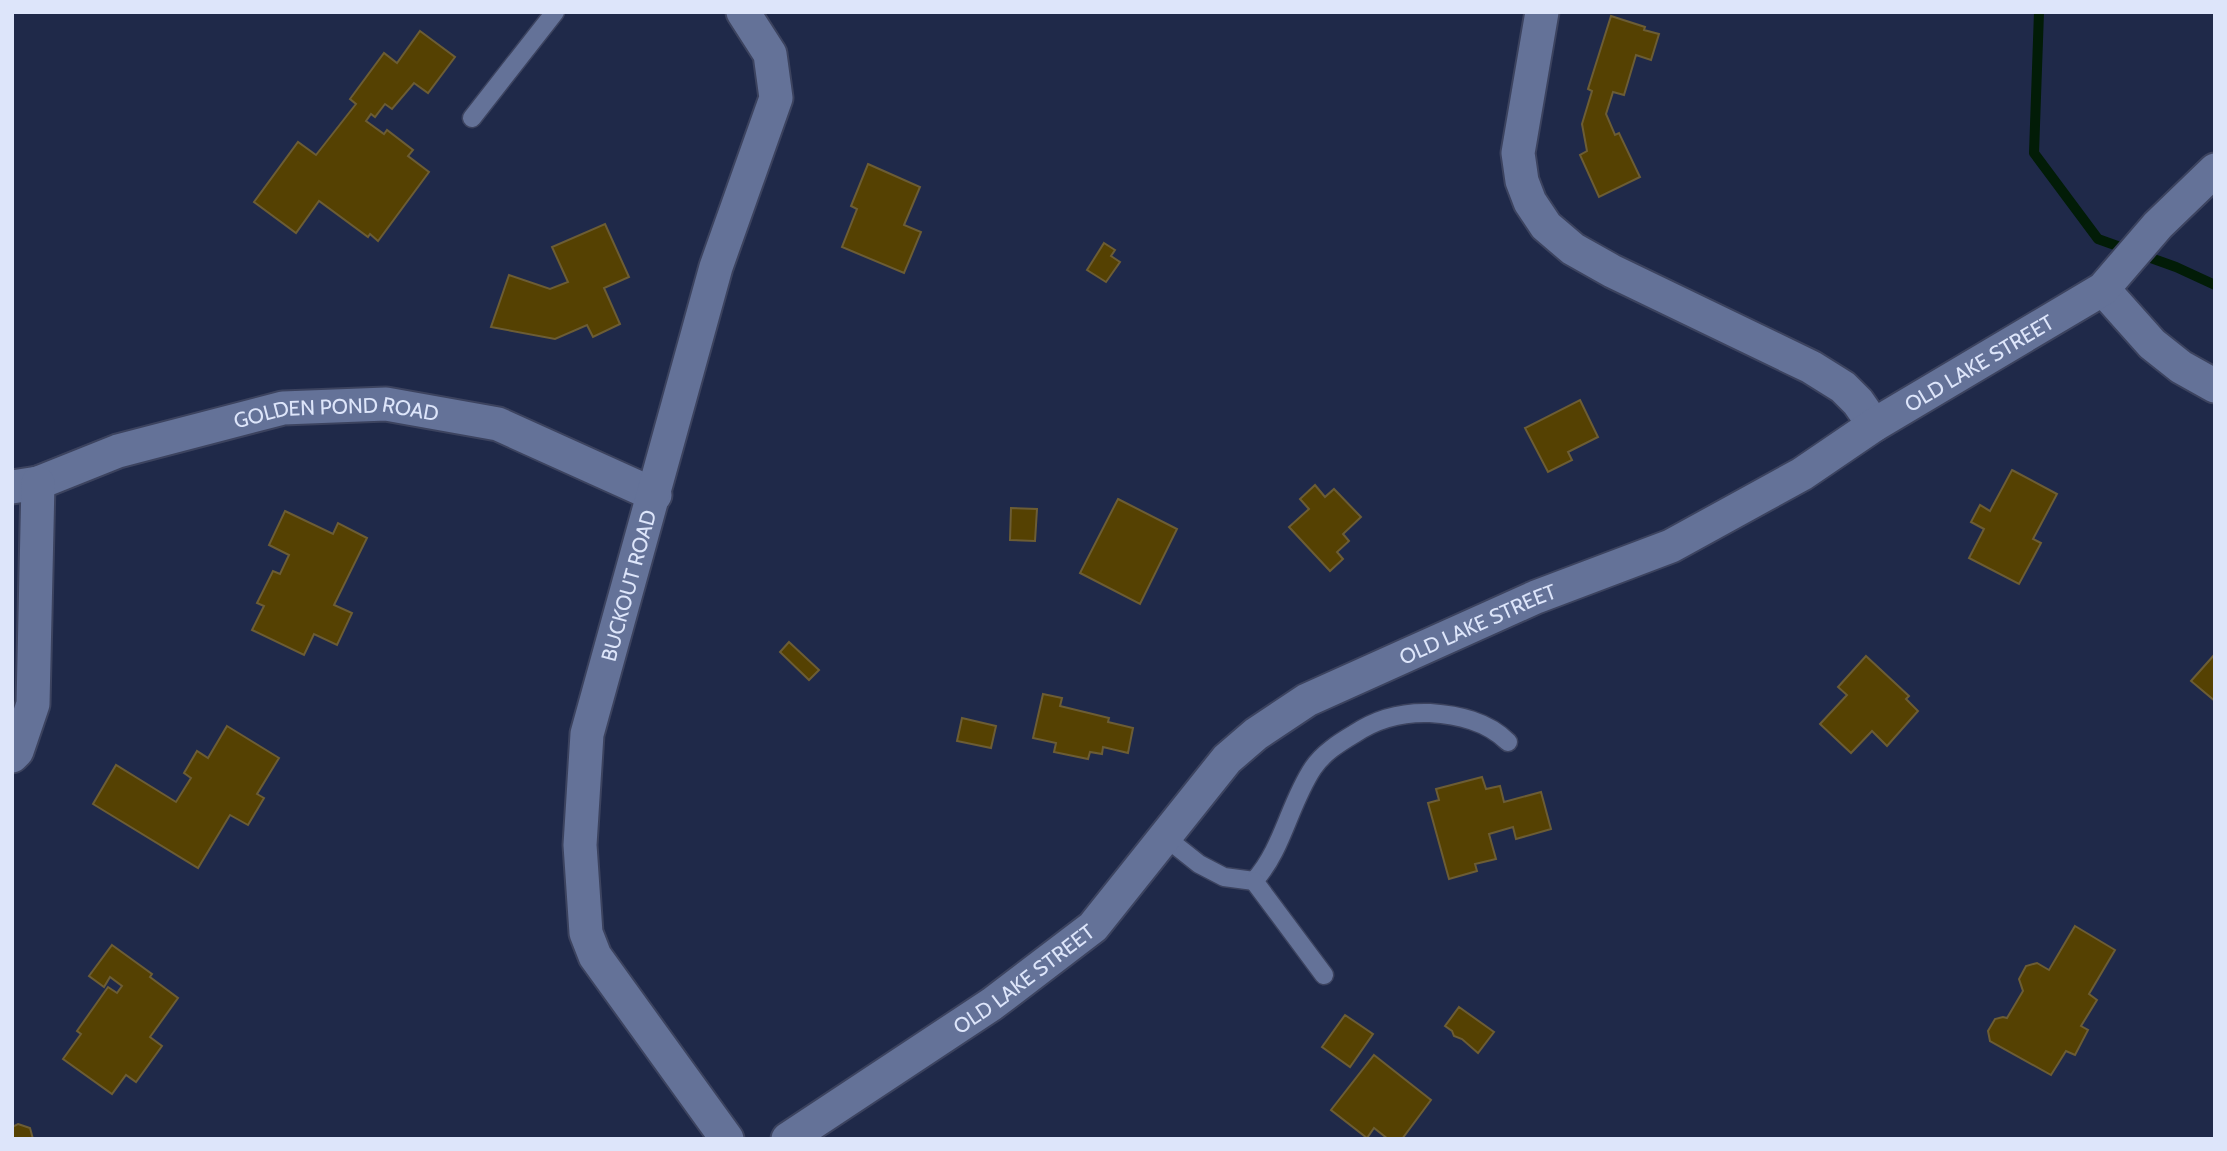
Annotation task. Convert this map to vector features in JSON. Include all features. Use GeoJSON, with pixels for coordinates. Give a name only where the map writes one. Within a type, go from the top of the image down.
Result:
{"type":"FeatureCollection","features":[{"type":"Feature","properties":{"kind":"street","name":"BUCKOUT ROAD"},"geometry":{"type":"LineString","coordinates":[[727,1139],[595,956],[586,933],[580,845],[587,734],[716,267],[776,98],[770,54],[743,12]]}},
{"type":"Feature","properties":{"kind":"street"},"geometry":{"type":"LineString","coordinates":[[1542,12],[1518,153],[1522,181],[1530,202],[1546,226],[1573,248],[1612,271],[1811,367],[1843,387],[1858,402],[1874,425]]}},
{"type":"Feature","properties":{"kind":"street","name":"OLD LAKE STREET"},"geometry":{"type":"LineString","coordinates":[[788,1139],[992,1004],[1093,928],[1227,759],[1256,734],[1307,700],[1536,597],[1671,546],[1802,474],[1874,425],[2102,289],[2158,225],[2215,170]]}},
{"type":"Feature","properties":{"kind":"street"},"geometry":{"type":"LineString","coordinates":[[2102,289],[2152,344],[2181,367],[2215,386]]}},
{"type":"Feature","properties":{"kind":"street","name":"GOLDEN POND ROAD"},"geometry":{"type":"LineString","coordinates":[[25,485],[118,451],[283,408],[386,404],[498,424],[655,495]]}},
{"type":"Feature","properties":{"kind":"street"},"geometry":{"type":"LineString","coordinates":[[12,756],[17,751],[33,704],[25,485]]}},
{"type":"Feature","properties":{"kind":"lane"},"geometry":{"type":"LineString","coordinates":[[472,118],[555,12]]}},
{"type":"Feature","properties":{"kind":"lane"},"geometry":{"type":"LineString","coordinates":[[1254,881],[1268,866],[1314,766],[1331,748],[1369,723],[1420,713],[1455,714],[1496,730],[1508,742]]}},
{"type":"Feature","properties":{"kind":"lane"},"geometry":{"type":"LineString","coordinates":[[1165,837],[1199,864],[1224,877],[1254,881],[1324,975]]}},
{"type":"Feature","properties":{"kind":"building"},"geometry":{"type":"Polygon","coordinates":[[[1611,16],[1659,34],[1651,60],[1636,55],[1624,95],[1613,92],[1606,114],[1615,135],[1619,133],[1640,177],[1599,197],[1580,155],[1587,151],[1582,124],[1592,91],[1588,89],[1611,16]]]}},
{"type":"Feature","properties":{"kind":"building"},"geometry":{"type":"Polygon","coordinates":[[[420,31],[455,57],[428,93],[414,83],[392,109],[385,104],[375,117],[371,114],[366,121],[384,134],[387,130],[413,150],[408,156],[429,172],[378,241],[370,234],[368,237],[319,201],[296,233],[254,202],[298,142],[316,155],[356,104],[350,99],[384,53],[397,63],[420,31]]]}},
{"type":"Feature","properties":{"kind":"building"},"geometry":{"type":"Polygon","coordinates":[[[868,164],[920,187],[904,225],[921,232],[904,273],[842,247],[857,209],[851,206],[868,164]]]}},
{"type":"Feature","properties":{"kind":"building"},"geometry":{"type":"Polygon","coordinates":[[[605,224],[629,277],[604,288],[620,324],[593,337],[587,325],[555,339],[491,327],[509,275],[550,289],[568,282],[552,247],[605,224]]]}},
{"type":"Feature","properties":{"kind":"building"},"geometry":{"type":"Polygon","coordinates":[[[1104,243],[1115,250],[1111,256],[1120,262],[1106,282],[1087,270],[1104,243]]]}},
{"type":"Feature","properties":{"kind":"building"},"geometry":{"type":"Polygon","coordinates":[[[1580,400],[1598,437],[1568,452],[1572,460],[1548,472],[1525,428],[1580,400]]]}},
{"type":"Feature","properties":{"kind":"building"},"geometry":{"type":"Polygon","coordinates":[[[2012,470],[2057,494],[2033,539],[2041,543],[2019,584],[1969,558],[1984,529],[1971,522],[1980,505],[1990,511],[2012,470]]]}},
{"type":"Feature","properties":{"kind":"building"},"geometry":{"type":"Polygon","coordinates":[[[1315,485],[1325,497],[1334,489],[1361,517],[1343,534],[1349,541],[1337,552],[1343,559],[1330,571],[1289,527],[1309,509],[1300,499],[1315,485]]]}},
{"type":"Feature","properties":{"kind":"building"},"geometry":{"type":"Polygon","coordinates":[[[1118,499],[1177,529],[1140,604],[1080,573],[1118,499]]]}},
{"type":"Feature","properties":{"kind":"building"},"geometry":{"type":"Polygon","coordinates":[[[1011,508],[1037,509],[1035,541],[1010,540],[1011,508]]]}},
{"type":"Feature","properties":{"kind":"building"},"geometry":{"type":"Polygon","coordinates":[[[285,511],[333,534],[338,523],[367,538],[334,605],[352,613],[337,645],[314,634],[304,655],[252,630],[264,606],[257,603],[273,571],[280,574],[289,555],[269,545],[285,511]]]}},
{"type":"Feature","properties":{"kind":"building"},"geometry":{"type":"Polygon","coordinates":[[[789,642],[819,670],[809,680],[780,652],[789,642]]]}},
{"type":"Feature","properties":{"kind":"building"},"geometry":{"type":"Polygon","coordinates":[[[2215,654],[2215,701],[2191,681],[2215,654]]]}},
{"type":"Feature","properties":{"kind":"building"},"geometry":{"type":"Polygon","coordinates":[[[1866,656],[1909,696],[1906,699],[1918,711],[1887,746],[1872,731],[1851,753],[1820,724],[1847,695],[1838,687],[1866,656]]]}},
{"type":"Feature","properties":{"kind":"building"},"geometry":{"type":"Polygon","coordinates":[[[1043,694],[1062,698],[1060,706],[1109,718],[1108,722],[1133,728],[1128,753],[1103,747],[1102,754],[1090,752],[1088,759],[1054,752],[1056,743],[1033,738],[1043,694]]]}},
{"type":"Feature","properties":{"kind":"building"},"geometry":{"type":"Polygon","coordinates":[[[962,718],[996,726],[991,748],[957,741],[962,718]]]}},
{"type":"Feature","properties":{"kind":"building"},"geometry":{"type":"Polygon","coordinates":[[[227,726],[279,758],[257,794],[264,798],[248,825],[230,815],[198,868],[93,804],[116,765],[176,802],[191,778],[184,773],[197,751],[208,758],[227,726]]]}},
{"type":"Feature","properties":{"kind":"building"},"geometry":{"type":"Polygon","coordinates":[[[1482,777],[1486,789],[1500,786],[1504,802],[1541,792],[1551,829],[1516,839],[1513,827],[1489,834],[1496,859],[1475,864],[1477,871],[1449,879],[1428,803],[1439,800],[1436,789],[1482,777]]]}},
{"type":"Feature","properties":{"kind":"building"},"geometry":{"type":"Polygon","coordinates":[[[2075,926],[2115,950],[2089,994],[2097,1000],[2081,1026],[2088,1030],[2075,1055],[2066,1051],[2051,1075],[1990,1041],[1988,1031],[1995,1019],[2007,1018],[2023,991],[2019,979],[2026,966],[2037,963],[2049,970],[2075,926]]]}},
{"type":"Feature","properties":{"kind":"building"},"geometry":{"type":"Polygon","coordinates":[[[112,945],[152,974],[150,977],[178,998],[150,1037],[162,1046],[136,1082],[126,1075],[112,1094],[63,1059],[81,1034],[77,1031],[108,987],[117,993],[122,986],[110,977],[104,987],[89,976],[112,945]]]}},
{"type":"Feature","properties":{"kind":"building"},"geometry":{"type":"Polygon","coordinates":[[[1459,1007],[1494,1032],[1478,1053],[1445,1026],[1459,1007]]]}},
{"type":"Feature","properties":{"kind":"building"},"geometry":{"type":"Polygon","coordinates":[[[1345,1015],[1373,1034],[1350,1067],[1322,1047],[1345,1015]]]}},
{"type":"Feature","properties":{"kind":"building"},"geometry":{"type":"Polygon","coordinates":[[[1374,1055],[1431,1100],[1402,1139],[1388,1139],[1374,1128],[1367,1138],[1331,1110],[1374,1055]]]}},
{"type":"Feature","properties":{"kind":"building"},"geometry":{"type":"Polygon","coordinates":[[[18,1124],[30,1128],[33,1139],[12,1139],[12,1127],[18,1124]]]}},
{"type":"Feature","properties":{"kind":"waterway"},"geometry":{"type":"LineString","coordinates":[[2039,12],[2034,153],[2098,239],[2176,267],[2215,285]]}}]}
